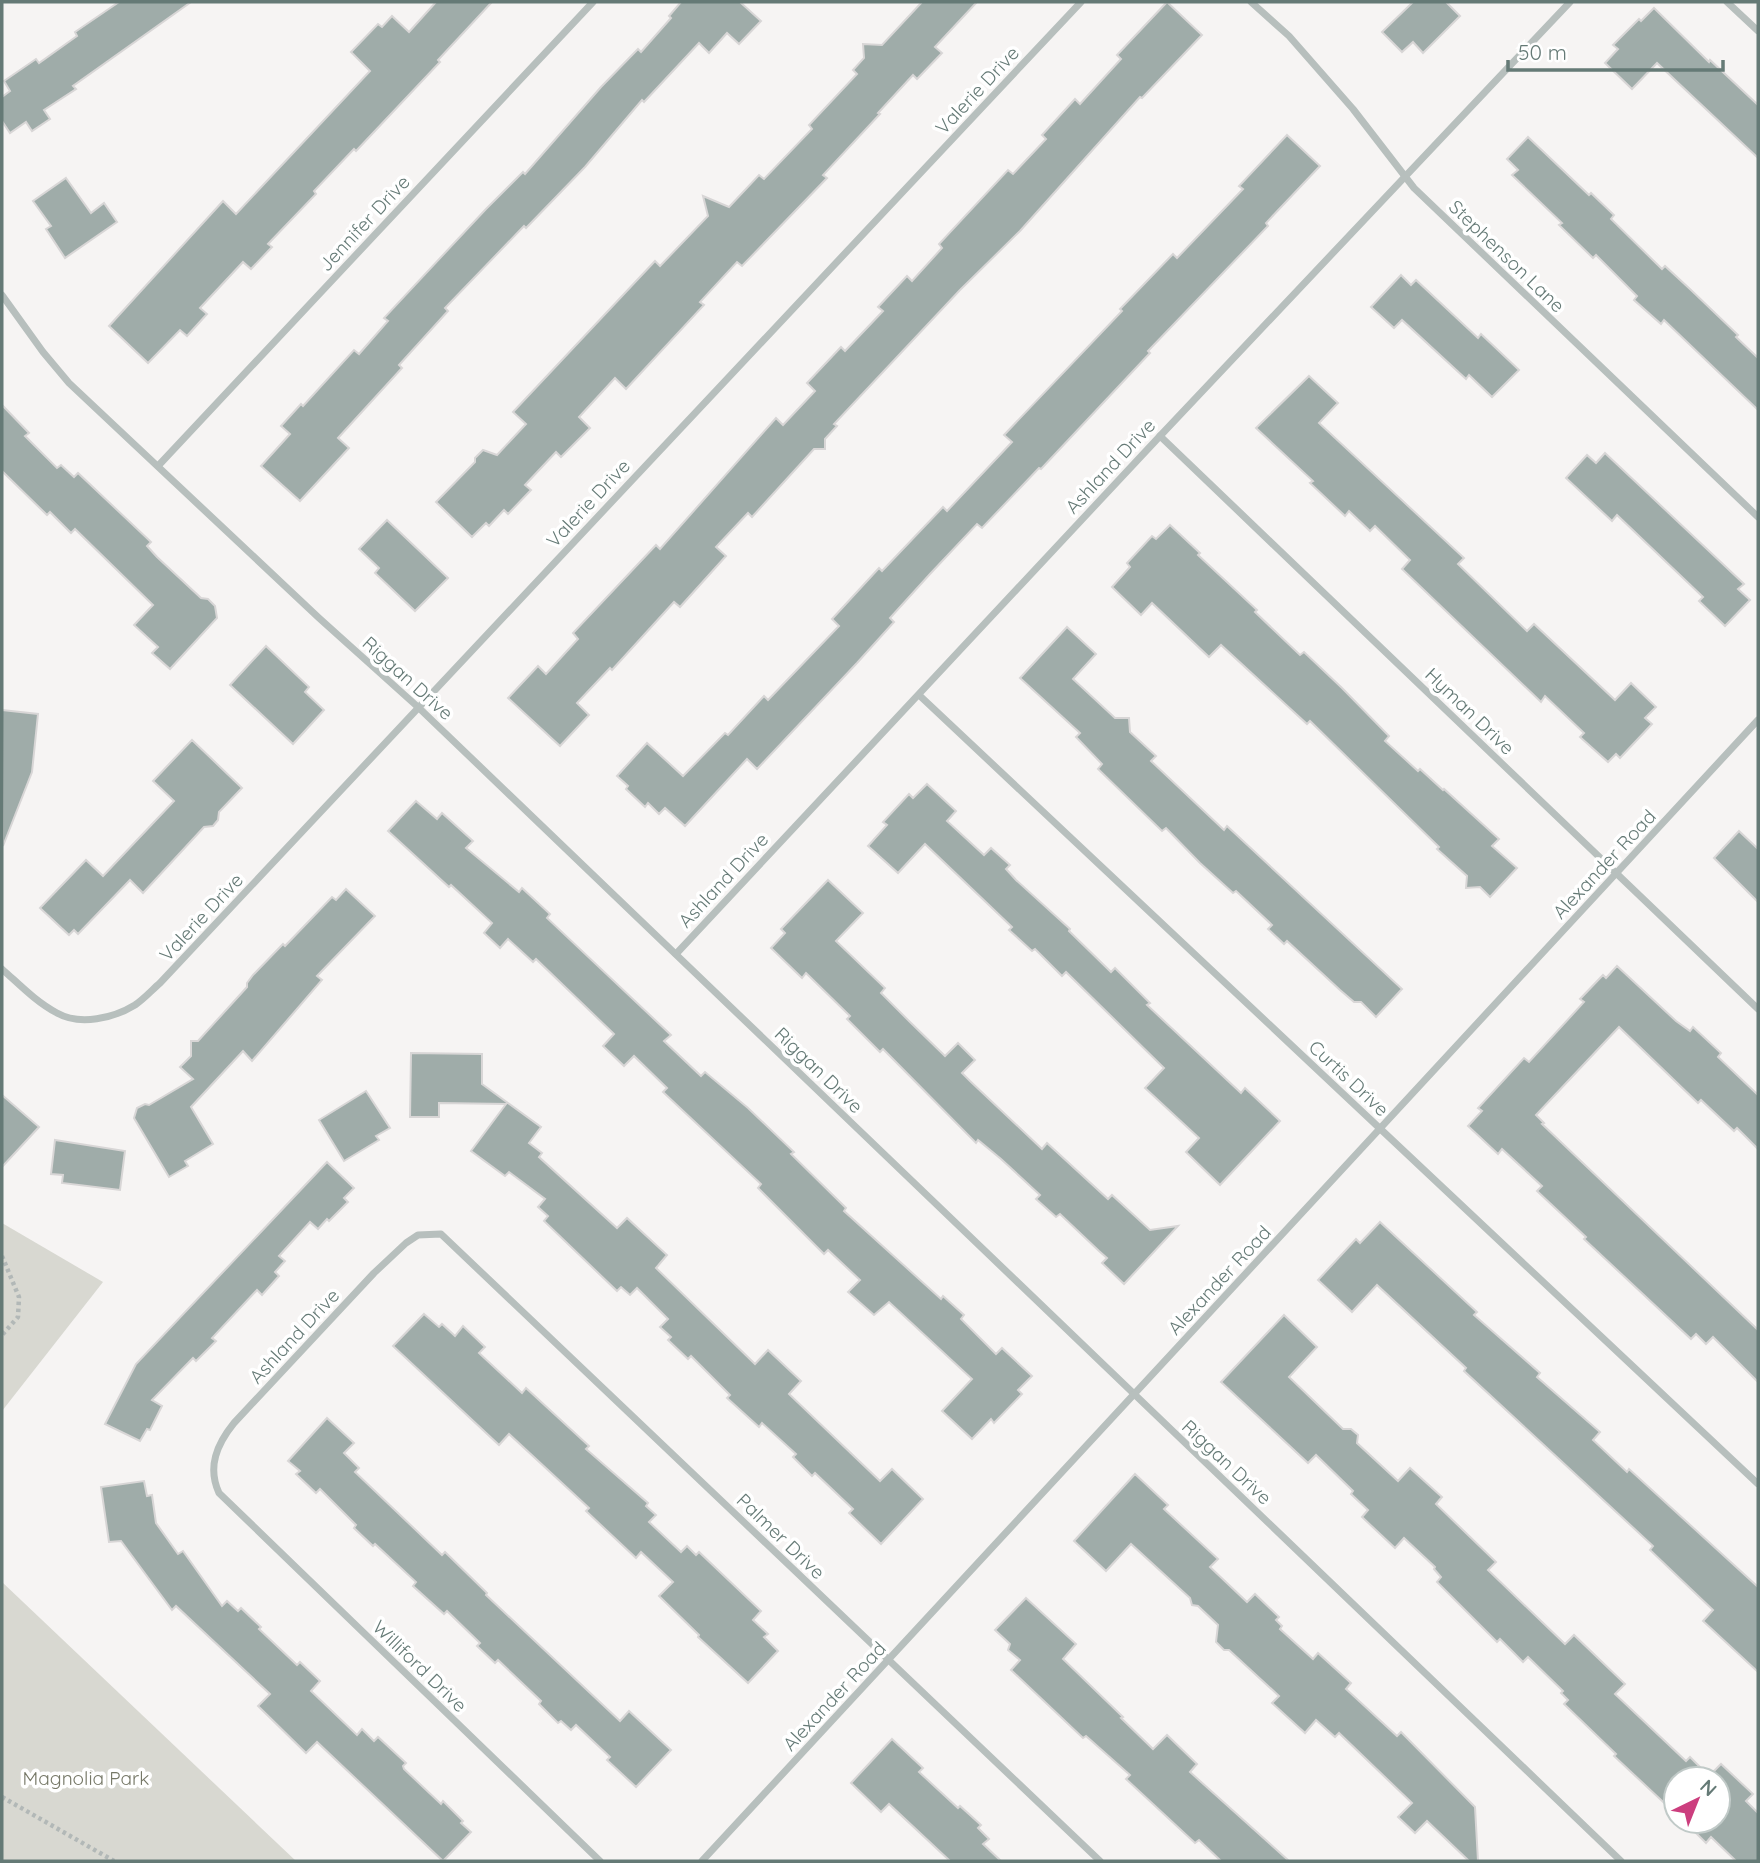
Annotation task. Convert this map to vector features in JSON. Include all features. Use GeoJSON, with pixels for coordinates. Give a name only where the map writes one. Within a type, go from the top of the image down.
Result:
{"type":"FeatureCollection","features":[{"type":"Feature","properties":{"kind":"street","name":"Jennifer Drive"},"geometry":{"type":"LineString","coordinates":[[158,466],[593,2]]}},
{"type":"Feature","properties":{"kind":"street","name":"Valerie Drive"},"geometry":{"type":"LineString","coordinates":[[2,969],[42,1004],[59,1015],[72,1018],[111,1016],[135,1004],[160,983],[1081,2]]}},
{"type":"Feature","properties":{"kind":"street","name":"Stephenson Lane"},"geometry":{"type":"LineString","coordinates":[[1251,2],[1289,36],[1353,109],[1405,178],[1758,517]]}},
{"type":"Feature","properties":{"kind":"street","name":"Ashland Drive"},"geometry":{"type":"LineString","coordinates":[[676,954],[1570,2]]}},
{"type":"Feature","properties":{"kind":"street"},"geometry":{"type":"LineString","coordinates":[[1727,2],[1758,31]]}},
{"type":"Feature","properties":{"kind":"street","name":"Riggan Drive"},"geometry":{"type":"LineString","coordinates":[[2,295],[69,383],[419,708],[1621,1861]]}},
{"type":"Feature","properties":{"kind":"street","name":"Hyman Drive"},"geometry":{"type":"LineString","coordinates":[[1160,436],[1758,1009]]}},
{"type":"Feature","properties":{"kind":"street","name":"Curtis Drive"},"geometry":{"type":"LineString","coordinates":[[919,695],[1758,1484]]}},
{"type":"Feature","properties":{"kind":"street","name":"Alexander Road"},"geometry":{"type":"LineString","coordinates":[[702,1861],[1758,720]]}},
{"type":"Feature","properties":{"kind":"street","name":"Ashland Drive"},"geometry":{"type":"LineString","coordinates":[[219,1493],[212,1471],[218,1446],[234,1423],[374,1273],[406,1243],[418,1235],[441,1234]]}},
{"type":"Feature","properties":{"kind":"street","name":"Palmer Drive"},"geometry":{"type":"LineString","coordinates":[[441,1234],[1100,1861]]}},
{"type":"Feature","properties":{"kind":"street","name":"Williford Drive"},"geometry":{"type":"LineString","coordinates":[[219,1493],[600,1861]]}},
{"type":"Feature","properties":{"kind":"path"},"geometry":{"type":"LineString","coordinates":[[2,1256],[19,1297],[18,1317],[2,1335]]}},
{"type":"Feature","properties":{"kind":"path"},"geometry":{"type":"LineString","coordinates":[[2,1797],[114,1861]]}},
{"type":"Feature","properties":{"kind":"green space"},"geometry":{"type":"Polygon","coordinates":[[[2,1223],[103,1282],[2,1411],[2,1223]]]}},
{"type":"Feature","properties":{"kind":"green space","name":"Magnolia Park"},"geometry":{"type":"Polygon","coordinates":[[[2,1582],[296,1861],[2,1861],[2,1582]]]}},
{"type":"Feature","properties":{"kind":"building"},"geometry":{"type":"Polygon","coordinates":[[[119,2],[191,2],[73,86],[76,89],[44,110],[50,119],[32,131],[26,122],[10,133],[2,121],[2,97],[10,91],[4,81],[36,59],[39,63],[77,36],[75,32],[119,2]]]}},
{"type":"Feature","properties":{"kind":"building"},"geometry":{"type":"Polygon","coordinates":[[[436,2],[492,2],[438,60],[440,62],[314,191],[316,194],[268,244],[272,247],[251,269],[243,262],[200,308],[207,314],[187,336],[180,330],[148,363],[109,326],[223,201],[236,214],[370,71],[351,52],[378,24],[382,27],[392,16],[409,32],[436,2]]]}},
{"type":"Feature","properties":{"kind":"building"},"geometry":{"type":"Polygon","coordinates":[[[681,2],[740,2],[761,21],[739,44],[727,33],[709,53],[699,43],[644,102],[642,100],[585,167],[445,308],[448,311],[399,365],[402,368],[338,438],[349,448],[300,501],[261,466],[290,434],[281,426],[354,350],[359,354],[388,321],[384,318],[486,209],[523,172],[525,174],[601,87],[638,49],[641,52],[671,18],[669,16],[681,2]]]}},
{"type":"Feature","properties":{"kind":"building"},"geometry":{"type":"Polygon","coordinates":[[[922,2],[977,2],[935,47],[942,53],[917,79],[913,75],[878,113],[880,114],[823,175],[827,178],[742,266],[737,262],[700,302],[704,305],[626,389],[615,378],[579,417],[590,428],[561,457],[556,452],[525,485],[531,490],[508,514],[504,510],[489,526],[486,523],[472,537],[436,502],[475,462],[475,458],[483,450],[497,455],[526,424],[513,412],[655,261],[660,266],[708,216],[703,196],[729,207],[759,175],[764,179],[812,129],[809,125],[857,74],[853,70],[864,58],[863,44],[882,45],[922,2]]]}},
{"type":"Feature","properties":{"kind":"building"},"geometry":{"type":"Polygon","coordinates":[[[1167,2],[1202,35],[1142,98],[1140,97],[1020,231],[960,290],[834,424],[837,426],[825,439],[825,449],[814,449],[752,517],[748,513],[716,547],[726,556],[680,607],[674,602],[612,670],[610,668],[577,703],[589,715],[560,746],[508,698],[538,666],[546,674],[578,639],[573,633],[656,545],[660,549],[776,418],[783,425],[815,391],[807,383],[841,347],[845,351],[883,311],[878,307],[907,276],[912,281],[942,248],[939,244],[1008,170],[1013,174],[1046,139],[1042,135],[1075,99],[1080,104],[1121,59],[1117,55],[1167,2]]]}},
{"type":"Feature","properties":{"kind":"building"},"geometry":{"type":"Polygon","coordinates":[[[1413,2],[1446,2],[1460,16],[1423,53],[1413,42],[1402,52],[1382,32],[1413,2]]]}},
{"type":"Feature","properties":{"kind":"building"},"geometry":{"type":"Polygon","coordinates":[[[1654,8],[1758,105],[1758,158],[1657,63],[1632,89],[1605,63],[1618,49],[1613,45],[1654,8]]]}},
{"type":"Feature","properties":{"kind":"building"},"geometry":{"type":"Polygon","coordinates":[[[1287,135],[1320,166],[1266,223],[1268,226],[1148,351],[1150,353],[1041,469],[1039,468],[982,528],[977,524],[930,574],[890,618],[894,622],[757,769],[747,759],[685,826],[665,808],[659,814],[648,803],[645,807],[626,789],[628,786],[617,776],[647,743],[683,776],[725,733],[728,735],[764,696],[768,700],[839,626],[832,619],[879,568],[882,571],[943,507],[947,511],[1012,442],[1004,435],[1173,254],[1177,258],[1243,189],[1239,186],[1287,135]]]}},
{"type":"Feature","properties":{"kind":"building"},"geometry":{"type":"Polygon","coordinates":[[[1528,137],[1614,215],[1611,219],[1662,269],[1665,266],[1691,290],[1758,358],[1758,410],[1664,320],[1661,324],[1634,300],[1637,296],[1596,255],[1593,258],[1559,225],[1562,223],[1512,175],[1518,170],[1507,159],[1528,137]]]}},
{"type":"Feature","properties":{"kind":"building"},"geometry":{"type":"Polygon","coordinates":[[[66,178],[91,213],[104,203],[117,222],[65,258],[46,229],[51,226],[33,201],[66,178]]]}},
{"type":"Feature","properties":{"kind":"building"},"geometry":{"type":"Polygon","coordinates":[[[1401,275],[1411,285],[1416,280],[1478,338],[1481,334],[1519,370],[1492,397],[1469,375],[1466,379],[1402,320],[1394,328],[1371,307],[1401,275]]]}},
{"type":"Feature","properties":{"kind":"building"},"geometry":{"type":"Polygon","coordinates":[[[1309,376],[1338,403],[1319,423],[1464,558],[1458,564],[1527,631],[1534,624],[1615,700],[1631,683],[1656,707],[1645,718],[1652,724],[1620,758],[1616,754],[1608,762],[1580,737],[1584,733],[1545,696],[1541,702],[1402,569],[1410,560],[1375,526],[1370,531],[1349,511],[1345,516],[1310,483],[1313,481],[1256,428],[1309,376]]]}},
{"type":"Feature","properties":{"kind":"building"},"geometry":{"type":"Polygon","coordinates":[[[2,405],[29,433],[25,436],[57,468],[61,465],[74,477],[78,473],[151,542],[147,546],[157,557],[201,598],[208,599],[215,606],[217,618],[170,669],[152,653],[158,647],[134,625],[153,605],[75,529],[71,533],[50,512],[47,515],[2,471],[2,405]]]}},
{"type":"Feature","properties":{"kind":"building"},"geometry":{"type":"Polygon","coordinates":[[[1605,453],[1744,584],[1738,589],[1750,600],[1725,626],[1699,601],[1703,597],[1617,515],[1612,521],[1566,478],[1587,455],[1596,463],[1605,453]]]}},
{"type":"Feature","properties":{"kind":"building"},"geometry":{"type":"Polygon","coordinates":[[[387,520],[448,578],[415,611],[375,573],[379,568],[359,549],[387,520]]]}},
{"type":"Feature","properties":{"kind":"building"},"geometry":{"type":"Polygon","coordinates":[[[1170,525],[1300,655],[1304,652],[1342,688],[1389,736],[1385,741],[1499,839],[1492,846],[1517,868],[1490,897],[1480,887],[1466,888],[1467,876],[1437,849],[1439,847],[1310,721],[1307,724],[1221,645],[1209,657],[1152,603],[1141,615],[1112,587],[1130,567],[1127,563],[1152,536],[1156,539],[1170,525]]]}},
{"type":"Feature","properties":{"kind":"building"},"geometry":{"type":"Polygon","coordinates":[[[1067,627],[1096,654],[1073,679],[1115,718],[1129,718],[1130,732],[1156,756],[1151,761],[1224,830],[1227,826],[1402,989],[1376,1017],[1361,1002],[1354,1002],[1287,941],[1284,944],[1268,929],[1272,925],[1236,891],[1233,893],[1166,828],[1162,831],[1098,769],[1102,764],[1076,737],[1080,733],[1020,678],[1067,627]]]}},
{"type":"Feature","properties":{"kind":"building"},"geometry":{"type":"Polygon","coordinates":[[[266,646],[309,687],[305,692],[324,710],[293,744],[230,685],[266,646]]]}},
{"type":"Feature","properties":{"kind":"building"},"geometry":{"type":"Polygon","coordinates":[[[2,710],[38,714],[32,772],[3,846],[2,710]]]}},
{"type":"Feature","properties":{"kind":"building"},"geometry":{"type":"Polygon","coordinates":[[[192,740],[242,788],[219,812],[218,820],[213,826],[204,827],[143,893],[130,880],[78,934],[74,930],[69,935],[40,908],[86,860],[103,876],[174,801],[153,781],[192,740]]]}},
{"type":"Feature","properties":{"kind":"building"},"geometry":{"type":"Polygon","coordinates":[[[927,784],[956,811],[947,821],[984,855],[991,848],[1010,865],[1006,869],[1016,880],[1070,929],[1069,931],[1111,972],[1115,968],[1150,1003],[1147,1005],[1241,1093],[1245,1088],[1280,1121],[1220,1185],[1186,1152],[1199,1138],[1145,1088],[1164,1068],[1066,972],[1062,976],[1035,949],[1032,951],[1009,930],[1012,927],[925,844],[898,873],[868,846],[887,825],[883,822],[909,794],[913,798],[927,784]]]}},
{"type":"Feature","properties":{"kind":"building"},"geometry":{"type":"Polygon","coordinates":[[[416,801],[437,819],[442,813],[473,841],[466,848],[519,892],[522,888],[550,914],[547,918],[671,1035],[664,1041],[701,1076],[705,1072],[748,1108],[794,1152],[791,1154],[846,1208],[844,1211],[941,1299],[943,1296],[964,1315],[961,1319],[996,1354],[1002,1348],[1032,1376],[1018,1390],[1022,1394],[994,1423],[991,1419],[972,1439],[942,1411],[972,1379],[889,1302],[874,1315],[848,1292],[860,1280],[828,1250],[824,1254],[758,1188],[761,1184],[663,1092],[667,1088],[634,1056],[624,1066],[603,1046],[614,1034],[536,959],[533,962],[508,939],[500,948],[484,933],[492,923],[388,831],[416,801]]]}},
{"type":"Feature","properties":{"kind":"building"},"geometry":{"type":"Polygon","coordinates":[[[1739,831],[1758,849],[1758,902],[1714,858],[1739,831]]]}},
{"type":"Feature","properties":{"kind":"building"},"geometry":{"type":"Polygon","coordinates":[[[828,880],[863,913],[836,941],[885,988],[881,993],[910,1022],[945,1056],[958,1043],[975,1060],[962,1073],[1042,1149],[1047,1143],[1108,1199],[1112,1195],[1150,1230],[1178,1226],[1124,1284],[1102,1263],[1107,1258],[1060,1214],[1056,1217],[1036,1199],[1040,1195],[1001,1159],[978,1140],[976,1143],[883,1049],[880,1052],[847,1019],[850,1016],[806,973],[802,978],[771,948],[785,933],[781,929],[828,880]]]}},
{"type":"Feature","properties":{"kind":"building"},"geometry":{"type":"Polygon","coordinates":[[[346,889],[375,916],[317,976],[322,980],[252,1061],[243,1051],[191,1107],[213,1144],[185,1161],[188,1166],[169,1177],[134,1118],[137,1108],[149,1105],[193,1079],[180,1067],[191,1056],[191,1041],[198,1041],[247,987],[253,975],[283,944],[285,946],[332,897],[336,900],[346,889]]]}},
{"type":"Feature","properties":{"kind":"building"},"geometry":{"type":"Polygon","coordinates":[[[1617,966],[1676,1021],[1690,1031],[1693,1027],[1721,1053],[1718,1057],[1758,1095],[1758,1149],[1737,1128],[1734,1131],[1701,1100],[1698,1103],[1619,1027],[1536,1115],[1544,1123],[1542,1124],[1758,1330],[1758,1382],[1713,1337],[1706,1344],[1696,1334],[1691,1339],[1537,1191],[1542,1186],[1502,1149],[1498,1154],[1468,1126],[1482,1111],[1478,1108],[1524,1058],[1529,1062],[1584,1002],[1580,999],[1603,975],[1606,978],[1617,966]]]}},
{"type":"Feature","properties":{"kind":"building"},"geometry":{"type":"Polygon","coordinates":[[[411,1053],[482,1054],[482,1084],[541,1127],[529,1143],[542,1153],[539,1157],[617,1228],[627,1218],[667,1255],[656,1268],[755,1364],[768,1350],[801,1381],[789,1394],[880,1481],[892,1469],[923,1499],[881,1544],[849,1513],[853,1509],[815,1473],[812,1476],[793,1457],[796,1454],[762,1423],[759,1427],[727,1398],[730,1395],[691,1356],[688,1359],[668,1340],[671,1337],[660,1327],[668,1319],[637,1288],[630,1295],[621,1287],[617,1291],[544,1221],[548,1216],[538,1207],[545,1199],[509,1172],[505,1176],[471,1151],[506,1104],[439,1103],[439,1117],[410,1117],[411,1053]]]}},
{"type":"Feature","properties":{"kind":"building"},"geometry":{"type":"Polygon","coordinates":[[[366,1091],[390,1128],[376,1136],[379,1140],[344,1161],[319,1120],[366,1091]]]}},
{"type":"Feature","properties":{"kind":"building"},"geometry":{"type":"Polygon","coordinates":[[[2,1095],[39,1127],[2,1167],[2,1095]]]}},
{"type":"Feature","properties":{"kind":"building"},"geometry":{"type":"Polygon","coordinates":[[[55,1140],[125,1151],[120,1190],[62,1183],[63,1175],[51,1174],[55,1140]]]}},
{"type":"Feature","properties":{"kind":"building"},"geometry":{"type":"Polygon","coordinates":[[[327,1162],[354,1188],[344,1198],[348,1202],[318,1229],[310,1222],[279,1256],[285,1261],[275,1272],[279,1276],[262,1295],[257,1290],[212,1338],[216,1341],[196,1361],[193,1358],[152,1400],[162,1406],[150,1430],[147,1429],[140,1441],[105,1424],[136,1364],[327,1162]]]}},
{"type":"Feature","properties":{"kind":"building"},"geometry":{"type":"Polygon","coordinates":[[[1380,1222],[1477,1312],[1474,1315],[1540,1373],[1537,1377],[1600,1432],[1593,1440],[1627,1472],[1629,1469],[1758,1587],[1758,1672],[1703,1621],[1713,1610],[1650,1550],[1653,1546],[1464,1371],[1466,1368],[1377,1285],[1352,1312],[1318,1280],[1356,1239],[1360,1243],[1380,1222]]]}},
{"type":"Feature","properties":{"kind":"building"},"geometry":{"type":"Polygon","coordinates":[[[424,1314],[439,1327],[442,1324],[455,1336],[463,1326],[485,1347],[479,1353],[522,1393],[526,1388],[589,1446],[586,1449],[648,1503],[646,1506],[656,1515],[649,1522],[681,1552],[687,1546],[696,1555],[699,1552],[761,1611],[753,1620],[768,1634],[764,1637],[778,1651],[748,1683],[659,1596],[673,1582],[641,1552],[636,1558],[586,1511],[589,1508],[509,1434],[499,1445],[393,1346],[424,1314]]]}},
{"type":"Feature","properties":{"kind":"building"},"geometry":{"type":"Polygon","coordinates":[[[1284,1315],[1317,1347],[1289,1377],[1343,1429],[1351,1429],[1358,1435],[1357,1443],[1398,1481],[1410,1468],[1442,1497],[1436,1504],[1496,1562],[1488,1570],[1565,1644],[1574,1635],[1625,1684],[1615,1694],[1686,1761],[1690,1757],[1698,1765],[1662,1765],[1662,1801],[1564,1704],[1568,1700],[1561,1693],[1563,1691],[1528,1657],[1523,1662],[1500,1639],[1497,1642],[1437,1582],[1441,1577],[1435,1567],[1404,1538],[1395,1548],[1362,1517],[1368,1510],[1351,1494],[1353,1491],[1316,1455],[1308,1463],[1221,1382],[1284,1315]]]}},
{"type":"Feature","properties":{"kind":"building"},"geometry":{"type":"Polygon","coordinates":[[[327,1418],[354,1443],[344,1453],[359,1468],[355,1472],[442,1555],[445,1552],[487,1593],[486,1595],[620,1721],[629,1711],[671,1750],[636,1787],[607,1760],[610,1757],[576,1725],[571,1730],[561,1721],[558,1723],[539,1704],[541,1701],[498,1660],[495,1663],[477,1646],[480,1643],[447,1611],[444,1614],[413,1586],[416,1582],[354,1528],[356,1525],[320,1489],[316,1493],[296,1474],[300,1471],[288,1461],[327,1418]]]}},
{"type":"Feature","properties":{"kind":"building"},"geometry":{"type":"Polygon","coordinates":[[[1135,1474],[1168,1505],[1164,1509],[1218,1559],[1210,1567],[1247,1602],[1255,1594],[1279,1617],[1276,1620],[1282,1626],[1280,1629],[1313,1659],[1318,1653],[1351,1683],[1346,1689],[1397,1736],[1401,1732],[1475,1807],[1478,1861],[1469,1861],[1427,1821],[1415,1833],[1398,1817],[1412,1803],[1339,1733],[1335,1737],[1316,1720],[1305,1733],[1272,1703],[1279,1696],[1229,1650],[1224,1650],[1216,1642],[1218,1625],[1198,1606],[1192,1605],[1190,1598],[1131,1544],[1106,1571],[1074,1541],[1135,1474]]]}},
{"type":"Feature","properties":{"kind":"building"},"geometry":{"type":"Polygon","coordinates":[[[144,1481],[147,1496],[152,1495],[156,1523],[178,1554],[183,1551],[222,1606],[227,1601],[238,1611],[241,1608],[297,1665],[300,1662],[320,1681],[311,1691],[357,1735],[362,1729],[374,1741],[378,1737],[406,1763],[404,1769],[463,1821],[461,1823],[471,1832],[443,1861],[317,1742],[306,1753],[258,1706],[270,1694],[176,1606],[172,1610],[121,1541],[109,1542],[101,1487],[144,1481]]]}},
{"type":"Feature","properties":{"kind":"building"},"geometry":{"type":"Polygon","coordinates":[[[1026,1598],[1076,1644],[1063,1659],[1123,1717],[1121,1718],[1153,1749],[1167,1735],[1197,1764],[1190,1772],[1289,1861],[1221,1861],[1199,1840],[1195,1843],[1126,1779],[1130,1775],[1086,1736],[1083,1738],[1011,1670],[1020,1660],[1008,1650],[1010,1644],[995,1630],[1026,1598]]]}},
{"type":"Feature","properties":{"kind":"building"},"geometry":{"type":"Polygon","coordinates":[[[892,1739],[923,1768],[919,1772],[981,1825],[978,1828],[989,1839],[983,1844],[1001,1861],[950,1861],[889,1804],[881,1812],[851,1783],[892,1739]]]}},
{"type":"Feature","properties":{"kind":"building"},"geometry":{"type":"Polygon","coordinates":[[[1732,1774],[1753,1794],[1746,1801],[1758,1813],[1758,1861],[1736,1861],[1711,1837],[1706,1843],[1698,1835],[1732,1835],[1732,1774]]]}}]}
